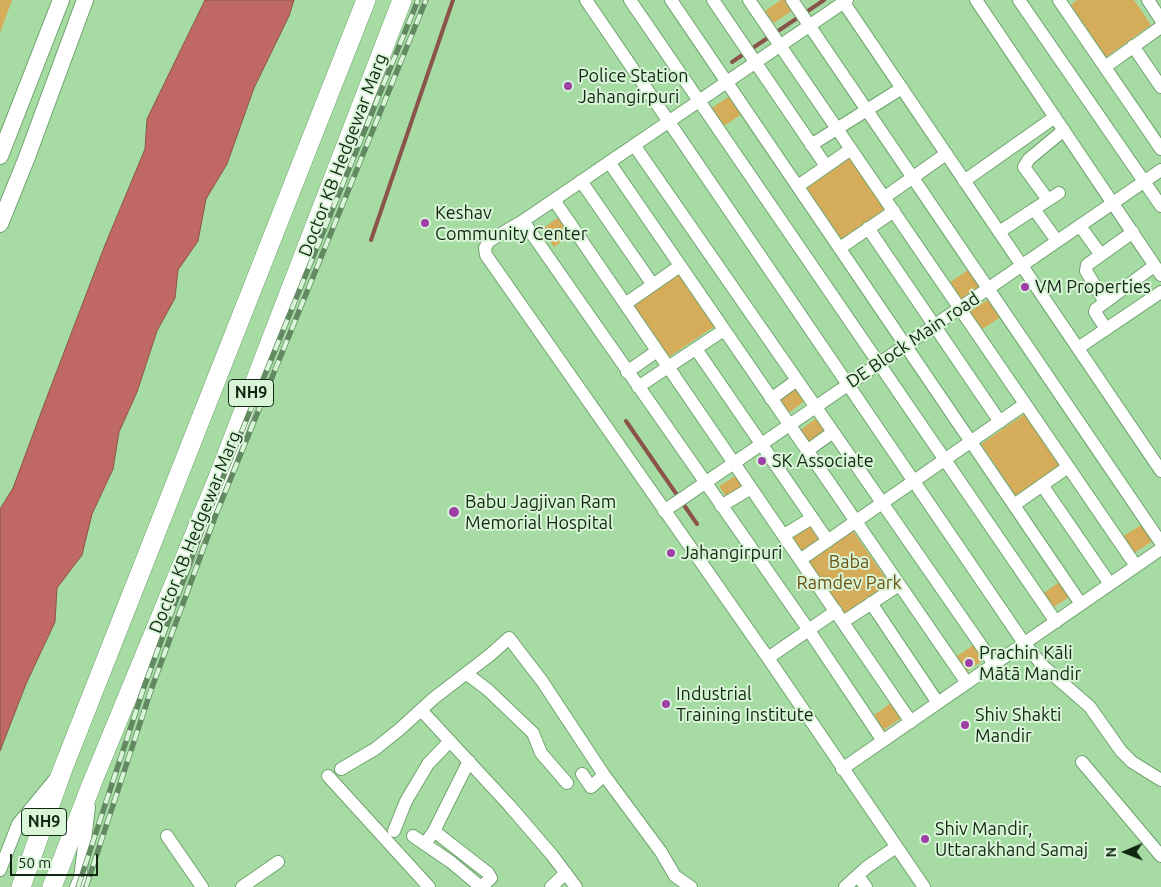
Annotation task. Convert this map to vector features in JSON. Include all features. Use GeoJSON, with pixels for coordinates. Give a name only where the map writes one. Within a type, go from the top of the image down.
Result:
{"type":"FeatureCollection","features":[{"type":"Feature","properties":{"kind":"highway","name":"Doctor KB Hedgewar Marg"},"geometry":{"type":"LineString","coordinates":[[62,771],[366,0]]}},
{"type":"Feature","properties":{"kind":"highway","name":"Doctor KB Hedgewar Marg"},"geometry":{"type":"LineString","coordinates":[[92,783],[219,475],[402,0]]}},
{"type":"Feature","properties":{"kind":"highway","name":"NH9"},"geometry":{"type":"LineString","coordinates":[[23,880],[62,771]]}},
{"type":"Feature","properties":{"kind":"highway","name":"NH9"},"geometry":{"type":"LineString","coordinates":[[54,883],[92,783]]}},
{"type":"Feature","properties":{"kind":"main road"},"geometry":{"type":"LineString","coordinates":[[0,156],[61,0]]}},
{"type":"Feature","properties":{"kind":"main road"},"geometry":{"type":"LineString","coordinates":[[0,224],[85,0]]}},
{"type":"Feature","properties":{"kind":"street"},"geometry":{"type":"LineString","coordinates":[[586,0],[1024,644],[1044,666],[1090,707],[1121,751],[1132,762],[1161,780]]}},
{"type":"Feature","properties":{"kind":"street"},"geometry":{"type":"LineString","coordinates":[[630,0],[1056,622]]}},
{"type":"Feature","properties":{"kind":"street"},"geometry":{"type":"LineString","coordinates":[[671,0],[1082,604]]}},
{"type":"Feature","properties":{"kind":"street"},"geometry":{"type":"LineString","coordinates":[[713,0],[826,166]]}},
{"type":"Feature","properties":{"kind":"street"},"geometry":{"type":"LineString","coordinates":[[750,0],[1136,566]]}},
{"type":"Feature","properties":{"kind":"street"},"geometry":{"type":"LineString","coordinates":[[792,0],[1161,543]]}},
{"type":"Feature","properties":{"kind":"street"},"geometry":{"type":"LineString","coordinates":[[976,0],[1158,270],[1095,310],[1106,329]]}},
{"type":"Feature","properties":{"kind":"street"},"geometry":{"type":"LineString","coordinates":[[1019,0],[1161,206]]}},
{"type":"Feature","properties":{"kind":"street"},"geometry":{"type":"LineString","coordinates":[[1148,0],[1161,20]]}},
{"type":"Feature","properties":{"kind":"street"},"geometry":{"type":"LineString","coordinates":[[924,887],[768,658],[486,256],[485,248],[488,241],[523,221],[844,1],[1161,471]]}},
{"type":"Feature","properties":{"kind":"street"},"geometry":{"type":"LineString","coordinates":[[1063,1],[1161,150]]}},
{"type":"Feature","properties":{"kind":"street"},"geometry":{"type":"LineString","coordinates":[[1105,67],[1161,27]]}},
{"type":"Feature","properties":{"kind":"street"},"geometry":{"type":"LineString","coordinates":[[1133,46],[1161,87]]}},
{"type":"Feature","properties":{"kind":"street"},"geometry":{"type":"LineString","coordinates":[[811,145],[902,88]]}},
{"type":"Feature","properties":{"kind":"street"},"geometry":{"type":"LineString","coordinates":[[964,181],[1056,117]]}},
{"type":"Feature","properties":{"kind":"street"},"geometry":{"type":"LineString","coordinates":[[1048,200],[1026,171],[1025,163],[1064,130]]}},
{"type":"Feature","properties":{"kind":"street"},"geometry":{"type":"LineString","coordinates":[[634,144],[994,664]]}},
{"type":"Feature","properties":{"kind":"street"},"geometry":{"type":"LineString","coordinates":[[798,186],[851,149]]}},
{"type":"Feature","properties":{"kind":"street"},"geometry":{"type":"LineString","coordinates":[[885,197],[946,154]]}},
{"type":"Feature","properties":{"kind":"street"},"geometry":{"type":"LineString","coordinates":[[609,162],[966,683]]}},
{"type":"Feature","properties":{"kind":"street","name":"DE Block Main road"},"geometry":{"type":"LineString","coordinates":[[664,510],[1161,170]]}},
{"type":"Feature","properties":{"kind":"street"},"geometry":{"type":"LineString","coordinates":[[581,181],[653,285]]}},
{"type":"Feature","properties":{"kind":"street"},"geometry":{"type":"LineString","coordinates":[[999,232],[1059,193]]}},
{"type":"Feature","properties":{"kind":"street"},"geometry":{"type":"LineString","coordinates":[[554,200],[911,722]]}},
{"type":"Feature","properties":{"kind":"street"},"geometry":{"type":"LineString","coordinates":[[1034,209],[1057,241]]}},
{"type":"Feature","properties":{"kind":"street"},"geometry":{"type":"LineString","coordinates":[[840,248],[894,211]]}},
{"type":"Feature","properties":{"kind":"street"},"geometry":{"type":"LineString","coordinates":[[523,221],[704,483],[808,629],[883,741]]}},
{"type":"Feature","properties":{"kind":"street"},"geometry":{"type":"LineString","coordinates":[[1080,226],[1101,254]]}},
{"type":"Feature","properties":{"kind":"street"},"geometry":{"type":"LineString","coordinates":[[868,228],[1000,422]]}},
{"type":"Feature","properties":{"kind":"street"},"geometry":{"type":"LineString","coordinates":[[1105,302],[1085,268],[1101,254],[1133,232]]}},
{"type":"Feature","properties":{"kind":"street"},"geometry":{"type":"LineString","coordinates":[[625,304],[680,266]]}},
{"type":"Feature","properties":{"kind":"street"},"geometry":{"type":"LineString","coordinates":[[1078,348],[1161,292]]}},
{"type":"Feature","properties":{"kind":"street"},"geometry":{"type":"LineString","coordinates":[[638,387],[724,330]]}},
{"type":"Feature","properties":{"kind":"street"},"geometry":{"type":"LineString","coordinates":[[696,348],[828,541]]}},
{"type":"Feature","properties":{"kind":"street"},"geometry":{"type":"LineString","coordinates":[[627,372],[657,351]]}},
{"type":"Feature","properties":{"kind":"street"},"geometry":{"type":"LineString","coordinates":[[771,399],[797,380]]}},
{"type":"Feature","properties":{"kind":"street"},"geometry":{"type":"LineString","coordinates":[[800,560],[1025,404]]}},
{"type":"Feature","properties":{"kind":"street"},"geometry":{"type":"LineString","coordinates":[[807,451],[833,432]]}},
{"type":"Feature","properties":{"kind":"street"},"geometry":{"type":"LineString","coordinates":[[1014,505],[1068,467]]}},
{"type":"Feature","properties":{"kind":"street"},"geometry":{"type":"LineString","coordinates":[[1042,485],[1110,584]]}},
{"type":"Feature","properties":{"kind":"street"},"geometry":{"type":"LineString","coordinates":[[721,506],[751,488]]}},
{"type":"Feature","properties":{"kind":"street"},"geometry":{"type":"LineString","coordinates":[[784,535],[812,518]]}},
{"type":"Feature","properties":{"kind":"street"},"geometry":{"type":"LineString","coordinates":[[842,769],[1161,549]]}},
{"type":"Feature","properties":{"kind":"street"},"geometry":{"type":"LineString","coordinates":[[768,658],[808,629],[871,604],[899,585]]}},
{"type":"Feature","properties":{"kind":"street"},"geometry":{"type":"LineString","coordinates":[[871,604],[938,703]]}},
{"type":"Feature","properties":{"kind":"street"},"geometry":{"type":"LineString","coordinates":[[341,769],[375,749],[437,695],[467,674],[510,638],[542,681],[604,775],[661,852],[675,876],[691,887]]}},
{"type":"Feature","properties":{"kind":"street"},"geometry":{"type":"LineString","coordinates":[[467,674],[491,692],[533,733],[541,753],[567,783]]}},
{"type":"Feature","properties":{"kind":"street"},"geometry":{"type":"LineString","coordinates":[[421,710],[510,805],[576,887]]}},
{"type":"Feature","properties":{"kind":"street"},"geometry":{"type":"LineString","coordinates":[[394,831],[406,801],[428,764],[450,741]]}},
{"type":"Feature","properties":{"kind":"street"},"geometry":{"type":"LineString","coordinates":[[425,844],[434,831],[469,761]]}},
{"type":"Feature","properties":{"kind":"street"},"geometry":{"type":"LineString","coordinates":[[1082,762],[1161,856]]}},
{"type":"Feature","properties":{"kind":"street"},"geometry":{"type":"LineString","coordinates":[[0,870],[18,824],[62,771]]}},
{"type":"Feature","properties":{"kind":"street"},"geometry":{"type":"LineString","coordinates":[[582,774],[591,787],[604,775]]}},
{"type":"Feature","properties":{"kind":"street"},"geometry":{"type":"LineString","coordinates":[[328,776],[429,887]]}},
{"type":"Feature","properties":{"kind":"street"},"geometry":{"type":"LineString","coordinates":[[76,887],[80,878],[92,783]]}},
{"type":"Feature","properties":{"kind":"street"},"geometry":{"type":"LineString","coordinates":[[413,836],[481,887],[490,881],[491,878],[488,873],[434,831]]}},
{"type":"Feature","properties":{"kind":"street"},"geometry":{"type":"LineString","coordinates":[[166,836],[202,887]]}},
{"type":"Feature","properties":{"kind":"street"},"geometry":{"type":"LineString","coordinates":[[845,887],[862,882],[868,867],[896,847]]}},
{"type":"Feature","properties":{"kind":"street"},"geometry":{"type":"LineString","coordinates":[[242,887],[278,862]]}},
{"type":"Feature","properties":{"kind":"street"},"geometry":{"type":"LineString","coordinates":[[551,887],[566,873]]}},
{"type":"Feature","properties":{"kind":"green space"},"geometry":{"type":"Polygon","coordinates":[[[0,0],[12,0],[0,33],[0,0]]]}},
{"type":"Feature","properties":{"kind":"green space"},"geometry":{"type":"Polygon","coordinates":[[[781,0],[786,0],[793,10],[774,23],[765,11],[781,0]]]}},
{"type":"Feature","properties":{"kind":"green space"},"geometry":{"type":"Polygon","coordinates":[[[1077,0],[1134,0],[1151,25],[1106,57],[1071,5],[1077,0]]]}},
{"type":"Feature","properties":{"kind":"green space"},"geometry":{"type":"Polygon","coordinates":[[[730,96],[742,114],[722,127],[710,109],[730,96]]]}},
{"type":"Feature","properties":{"kind":"green space"},"geometry":{"type":"Polygon","coordinates":[[[851,157],[887,209],[842,240],[806,188],[851,157]]]}},
{"type":"Feature","properties":{"kind":"green space"},"geometry":{"type":"Polygon","coordinates":[[[562,215],[574,233],[554,247],[542,229],[562,215]]]}},
{"type":"Feature","properties":{"kind":"green space"},"geometry":{"type":"Polygon","coordinates":[[[970,269],[982,287],[962,300],[950,282],[970,269]]]}},
{"type":"Feature","properties":{"kind":"green space"},"geometry":{"type":"Polygon","coordinates":[[[679,274],[715,326],[669,357],[634,306],[679,274]]]}},
{"type":"Feature","properties":{"kind":"green space"},"geometry":{"type":"Polygon","coordinates":[[[989,299],[1001,317],[981,330],[969,312],[989,299]]]}},
{"type":"Feature","properties":{"kind":"green space"},"geometry":{"type":"Polygon","coordinates":[[[796,385],[806,400],[787,414],[776,399],[796,385]]]}},
{"type":"Feature","properties":{"kind":"green space"},"geometry":{"type":"Polygon","coordinates":[[[1026,413],[1062,465],[1016,496],[981,444],[1026,413]]]}},
{"type":"Feature","properties":{"kind":"green space"},"geometry":{"type":"Polygon","coordinates":[[[818,417],[829,432],[810,446],[799,431],[818,417]]]}},
{"type":"Feature","properties":{"kind":"green space"},"geometry":{"type":"Polygon","coordinates":[[[737,475],[745,487],[727,498],[719,486],[737,475]]]}},
{"type":"Feature","properties":{"kind":"green space"},"geometry":{"type":"Polygon","coordinates":[[[811,523],[821,539],[802,551],[792,536],[811,523]]]}},
{"type":"Feature","properties":{"kind":"green space"},"geometry":{"type":"Polygon","coordinates":[[[1143,524],[1153,541],[1134,553],[1123,536],[1143,524]]]}},
{"type":"Feature","properties":{"kind":"green space","name":"Baba Ramdev Park"},"geometry":{"type":"Polygon","coordinates":[[[853,531],[889,583],[844,614],[808,562],[853,531]]]}},
{"type":"Feature","properties":{"kind":"green space"},"geometry":{"type":"Polygon","coordinates":[[[1062,580],[1072,595],[1051,609],[1041,595],[1062,580]]]}},
{"type":"Feature","properties":{"kind":"green space"},"geometry":{"type":"Polygon","coordinates":[[[975,644],[985,659],[964,673],[954,658],[975,644]]]}},
{"type":"Feature","properties":{"kind":"green space"},"geometry":{"type":"Polygon","coordinates":[[[894,701],[904,716],[884,730],[874,715],[894,701]]]}},
{"type":"Feature","properties":{"kind":"shaded area"},"geometry":{"type":"Polygon","coordinates":[[[205,0],[294,0],[289,16],[254,88],[227,164],[206,199],[198,241],[178,270],[175,298],[157,331],[137,392],[119,432],[113,469],[92,514],[82,555],[57,588],[55,622],[26,684],[0,751],[0,509],[13,488],[105,245],[145,149],[147,119],[205,0]]]}},
{"type":"Feature","properties":{"kind":"waterway"},"geometry":{"type":"LineString","coordinates":[[371,240],[453,0]]}},
{"type":"Feature","properties":{"kind":"waterway"},"geometry":{"type":"LineString","coordinates":[[732,62],[824,0]]}},
{"type":"Feature","properties":{"kind":"waterway"},"geometry":{"type":"LineString","coordinates":[[626,421],[697,524]]}},
{"type":"Feature","properties":{"kind":"railway"},"geometry":{"type":"LineString","coordinates":[[78,887],[144,687],[208,514],[418,0]]}},
{"type":"Feature","properties":{"kind":"railway"},"geometry":{"type":"LineString","coordinates":[[86,887],[151,690],[215,517],[426,0]]}},
{"type":"Feature","properties":{"kind":"place","name":"Police Station Jahangirpuri"},"geometry":{"type":"Point","coordinates":[568,86]}},
{"type":"Feature","properties":{"kind":"place","name":"Keshav Community Center"},"geometry":{"type":"Point","coordinates":[425,223]}},
{"type":"Feature","properties":{"kind":"place","name":"VM Properties"},"geometry":{"type":"Point","coordinates":[1025,287]}},
{"type":"Feature","properties":{"kind":"place","name":"SK Associate"},"geometry":{"type":"Point","coordinates":[762,461]}},
{"type":"Feature","properties":{"kind":"place","name":"Babu Jagjivan Ram Memorial Hospital"},"geometry":{"type":"Point","coordinates":[454,512]}},
{"type":"Feature","properties":{"kind":"place","name":"Jahangirpuri"},"geometry":{"type":"Point","coordinates":[671,553]}},
{"type":"Feature","properties":{"kind":"place","name":"Prachin Kāli Mātā Mandir"},"geometry":{"type":"Point","coordinates":[969,663]}},
{"type":"Feature","properties":{"kind":"place","name":"Industrial Training Institute"},"geometry":{"type":"Point","coordinates":[666,704]}},
{"type":"Feature","properties":{"kind":"place","name":"Shiv Shakti Mandir"},"geometry":{"type":"Point","coordinates":[965,725]}},
{"type":"Feature","properties":{"kind":"place","name":"Shiv Mandir, Uttarakhand Samaj"},"geometry":{"type":"Point","coordinates":[925,839]}}]}
